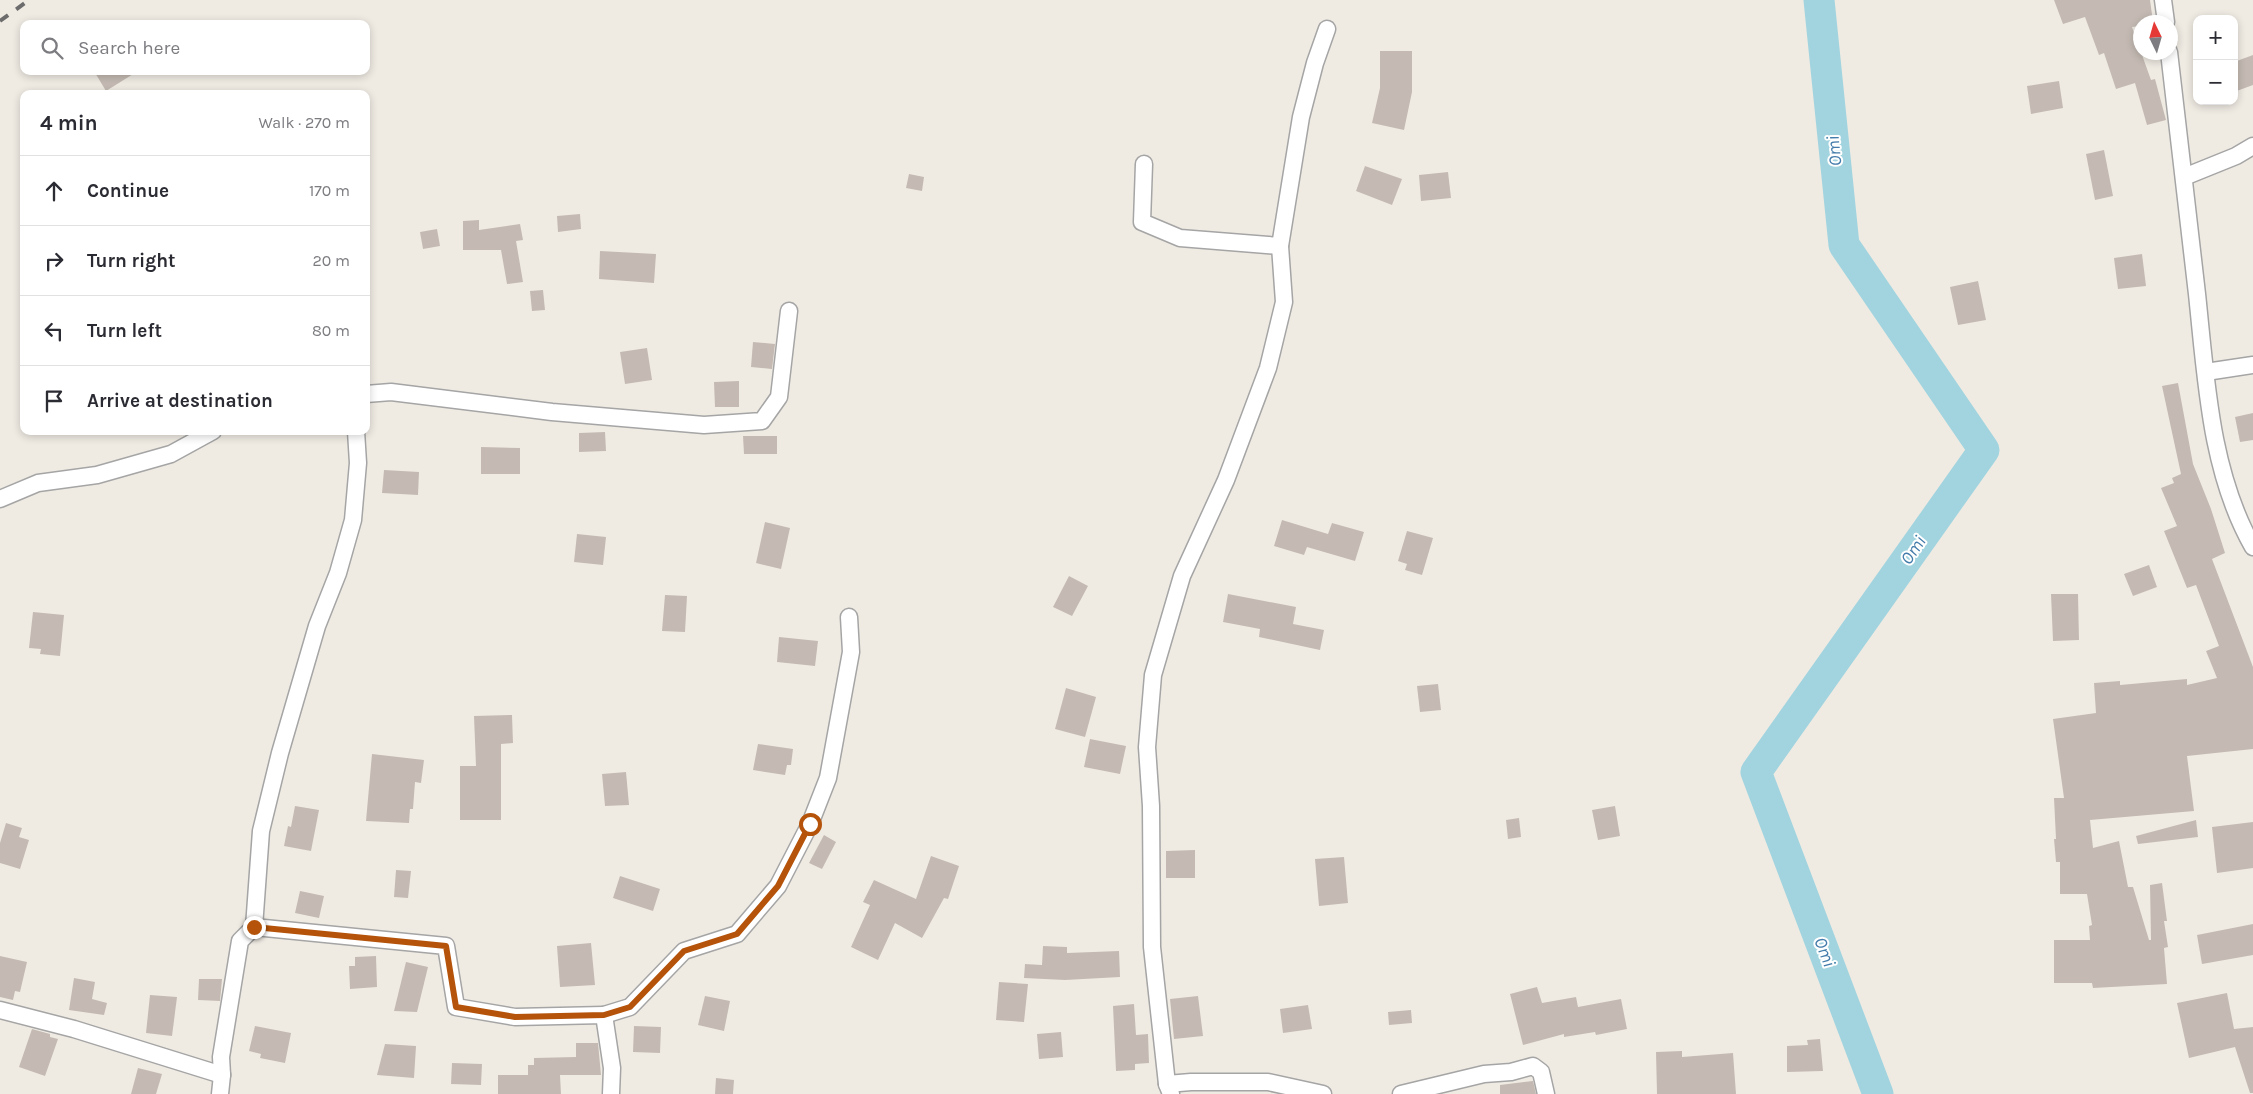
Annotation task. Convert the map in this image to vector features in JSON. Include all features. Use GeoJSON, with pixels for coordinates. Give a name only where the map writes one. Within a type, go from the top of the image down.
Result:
{"type":"FeatureCollection","features":[{"type":"Feature","properties":{"kind":"street"},"geometry":{"type":"LineString","coordinates":[[2163,0],[2165,15]]}},
{"type":"Feature","properties":{"kind":"street"},"geometry":{"type":"LineString","coordinates":[[1323,1094],[1268,1082],[1191,1082],[1169,1089],[1152,947],[1151,806],[1147,747],[1153,675],[1182,576],[1226,480],[1268,368],[1284,302],[1280,246],[1301,117],[1315,63],[1327,29]]}},
{"type":"Feature","properties":{"kind":"street"},"geometry":{"type":"LineString","coordinates":[[2170,60],[2206,372],[2217,445],[2228,491],[2240,525],[2253,547]]}},
{"type":"Feature","properties":{"kind":"street"},"geometry":{"type":"LineString","coordinates":[[2184,177],[2236,156],[2253,146]]}},
{"type":"Feature","properties":{"kind":"street"},"geometry":{"type":"LineString","coordinates":[[1144,164],[1142,222],[1180,238],[1280,246]]}},
{"type":"Feature","properties":{"kind":"street"},"geometry":{"type":"LineString","coordinates":[[370,394],[391,392],[552,412],[704,425],[762,421],[779,397],[789,311]]}},
{"type":"Feature","properties":{"kind":"street"},"geometry":{"type":"LineString","coordinates":[[2206,372],[2253,365]]}},
{"type":"Feature","properties":{"kind":"street"},"geometry":{"type":"LineString","coordinates":[[0,499],[38,483],[97,475],[171,454],[207,435]]}},
{"type":"Feature","properties":{"kind":"street"},"geometry":{"type":"LineString","coordinates":[[220,1094],[221,1057],[240,941],[254,927],[261,831],[278,762],[317,626],[338,574],[353,520],[358,463],[356,435]]}},
{"type":"Feature","properties":{"kind":"street"},"geometry":{"type":"LineString","coordinates":[[254,927],[446,946],[456,1007],[515,1017],[604,1015],[630,1007],[684,951],[737,934],[778,886],[810,824],[828,778],[851,652],[849,617]]}},
{"type":"Feature","properties":{"kind":"street"},"geometry":{"type":"LineString","coordinates":[[0,1010],[74,1029],[222,1075]]}},
{"type":"Feature","properties":{"kind":"street"},"geometry":{"type":"LineString","coordinates":[[604,1015],[612,1068],[611,1094]]}},
{"type":"Feature","properties":{"kind":"street"},"geometry":{"type":"LineString","coordinates":[[1401,1094],[1484,1074],[1511,1072],[1533,1066],[1540,1072],[1546,1094]]}},
{"type":"Feature","properties":{"kind":"building"},"geometry":{"type":"Polygon","coordinates":[[[2054,0],[2150,0],[2152,15],[2133,15],[2133,60],[2144,60],[2151,80],[2155,79],[2166,120],[2147,125],[2135,83],[2116,89],[2104,53],[2099,55],[2085,17],[2063,24],[2054,0]]]}},
{"type":"Feature","properties":{"kind":"building"},"geometry":{"type":"Polygon","coordinates":[[[1380,51],[1412,51],[1412,92],[1404,130],[1372,123],[1380,88],[1380,51]]]}},
{"type":"Feature","properties":{"kind":"building"},"geometry":{"type":"Polygon","coordinates":[[[2253,55],[2253,85],[2238,91],[2238,61],[2253,55]]]}},
{"type":"Feature","properties":{"kind":"building"},"geometry":{"type":"Polygon","coordinates":[[[96,75],[132,75],[108,90],[105,90],[96,75]]]}},
{"type":"Feature","properties":{"kind":"building"},"geometry":{"type":"Polygon","coordinates":[[[2059,81],[2063,108],[2031,114],[2027,86],[2059,81]]]}},
{"type":"Feature","properties":{"kind":"building"},"geometry":{"type":"Polygon","coordinates":[[[2104,150],[2113,196],[2095,200],[2086,154],[2104,150]]]}},
{"type":"Feature","properties":{"kind":"building"},"geometry":{"type":"Polygon","coordinates":[[[1365,166],[1402,179],[1392,205],[1356,191],[1365,166]]]}},
{"type":"Feature","properties":{"kind":"building"},"geometry":{"type":"Polygon","coordinates":[[[1448,172],[1451,198],[1421,201],[1419,175],[1448,172]]]}},
{"type":"Feature","properties":{"kind":"building"},"geometry":{"type":"Polygon","coordinates":[[[909,174],[924,177],[922,191],[906,188],[909,174]]]}},
{"type":"Feature","properties":{"kind":"building"},"geometry":{"type":"Polygon","coordinates":[[[580,214],[581,229],[558,232],[557,216],[580,214]]]}},
{"type":"Feature","properties":{"kind":"building"},"geometry":{"type":"Polygon","coordinates":[[[479,220],[479,230],[520,224],[523,240],[516,241],[523,282],[507,284],[501,250],[463,250],[463,221],[479,220]]]}},
{"type":"Feature","properties":{"kind":"building"},"geometry":{"type":"Polygon","coordinates":[[[437,229],[440,246],[423,249],[420,232],[437,229]]]}},
{"type":"Feature","properties":{"kind":"building"},"geometry":{"type":"Polygon","coordinates":[[[600,251],[656,254],[654,283],[599,279],[600,251]]]}},
{"type":"Feature","properties":{"kind":"building"},"geometry":{"type":"Polygon","coordinates":[[[2142,254],[2146,286],[2118,289],[2114,258],[2142,254]]]}},
{"type":"Feature","properties":{"kind":"building"},"geometry":{"type":"Polygon","coordinates":[[[1978,281],[1986,320],[1958,325],[1950,287],[1978,281]]]}},
{"type":"Feature","properties":{"kind":"building"},"geometry":{"type":"Polygon","coordinates":[[[543,290],[545,310],[532,311],[530,291],[543,290]]]}},
{"type":"Feature","properties":{"kind":"building"},"geometry":{"type":"Polygon","coordinates":[[[753,342],[775,344],[772,369],[751,367],[753,342]]]}},
{"type":"Feature","properties":{"kind":"building"},"geometry":{"type":"Polygon","coordinates":[[[647,348],[652,380],[625,384],[620,352],[647,348]]]}},
{"type":"Feature","properties":{"kind":"building"},"geometry":{"type":"Polygon","coordinates":[[[739,381],[739,407],[715,407],[714,382],[739,381]]]}},
{"type":"Feature","properties":{"kind":"building"},"geometry":{"type":"Polygon","coordinates":[[[2178,383],[2193,464],[2211,509],[2225,553],[2212,559],[2253,667],[2253,749],[2187,756],[2194,811],[2090,820],[2093,848],[2119,841],[2128,887],[2133,887],[2149,940],[2151,940],[2150,885],[2162,883],[2167,921],[2164,921],[2168,947],[2164,948],[2167,984],[2093,988],[2092,983],[2054,983],[2054,940],[2090,940],[2089,926],[2092,925],[2087,894],[2060,894],[2060,862],[2056,862],[2054,839],[2056,839],[2054,798],[2064,798],[2053,719],[2096,713],[2094,683],[2120,681],[2120,685],[2187,679],[2187,685],[2217,678],[2206,651],[2219,646],[2196,585],[2187,588],[2164,531],[2177,526],[2161,488],[2174,483],[2172,478],[2181,474],[2162,386],[2178,383]]]}},
{"type":"Feature","properties":{"kind":"building"},"geometry":{"type":"Polygon","coordinates":[[[2253,413],[2253,440],[2240,442],[2235,417],[2253,413]]]}},
{"type":"Feature","properties":{"kind":"building"},"geometry":{"type":"Polygon","coordinates":[[[605,432],[606,451],[579,452],[579,433],[605,432]]]}},
{"type":"Feature","properties":{"kind":"building"},"geometry":{"type":"Polygon","coordinates":[[[743,436],[777,436],[777,454],[744,454],[743,436]]]}},
{"type":"Feature","properties":{"kind":"building"},"geometry":{"type":"Polygon","coordinates":[[[481,447],[520,448],[520,474],[481,474],[481,447]]]}},
{"type":"Feature","properties":{"kind":"building"},"geometry":{"type":"Polygon","coordinates":[[[384,470],[419,472],[418,495],[382,493],[384,470]]]}},
{"type":"Feature","properties":{"kind":"building"},"geometry":{"type":"Polygon","coordinates":[[[1282,520],[1328,534],[1332,523],[1364,532],[1355,561],[1307,547],[1304,555],[1274,546],[1282,520]]]}},
{"type":"Feature","properties":{"kind":"building"},"geometry":{"type":"Polygon","coordinates":[[[765,522],[790,528],[781,569],[756,563],[765,522]]]}},
{"type":"Feature","properties":{"kind":"building"},"geometry":{"type":"Polygon","coordinates":[[[1407,531],[1433,538],[1422,575],[1405,570],[1407,564],[1398,561],[1407,531]]]}},
{"type":"Feature","properties":{"kind":"building"},"geometry":{"type":"Polygon","coordinates":[[[577,534],[606,537],[603,565],[574,562],[577,534]]]}},
{"type":"Feature","properties":{"kind":"building"},"geometry":{"type":"Polygon","coordinates":[[[2149,565],[2157,587],[2133,596],[2124,574],[2149,565]]]}},
{"type":"Feature","properties":{"kind":"building"},"geometry":{"type":"Polygon","coordinates":[[[1069,576],[1088,586],[1072,616],[1053,607],[1069,576]]]}},
{"type":"Feature","properties":{"kind":"building"},"geometry":{"type":"Polygon","coordinates":[[[1228,594],[1296,607],[1293,624],[1324,630],[1320,650],[1259,637],[1260,629],[1223,622],[1228,594]]]}},
{"type":"Feature","properties":{"kind":"building"},"geometry":{"type":"Polygon","coordinates":[[[2051,594],[2078,594],[2079,640],[2053,641],[2051,594]]]}},
{"type":"Feature","properties":{"kind":"building"},"geometry":{"type":"Polygon","coordinates":[[[665,595],[687,596],[685,632],[662,631],[665,595]]]}},
{"type":"Feature","properties":{"kind":"building"},"geometry":{"type":"Polygon","coordinates":[[[33,612],[64,615],[60,656],[40,654],[41,649],[29,648],[33,612]]]}},
{"type":"Feature","properties":{"kind":"building"},"geometry":{"type":"Polygon","coordinates":[[[779,637],[818,641],[815,666],[777,662],[779,637]]]}},
{"type":"Feature","properties":{"kind":"building"},"geometry":{"type":"Polygon","coordinates":[[[1438,684],[1441,710],[1420,712],[1417,686],[1438,684]]]}},
{"type":"Feature","properties":{"kind":"building"},"geometry":{"type":"Polygon","coordinates":[[[1066,688],[1096,697],[1085,737],[1055,729],[1066,688]]]}},
{"type":"Feature","properties":{"kind":"building"},"geometry":{"type":"Polygon","coordinates":[[[512,715],[513,743],[501,744],[501,820],[460,820],[460,766],[476,766],[474,716],[512,715]]]}},
{"type":"Feature","properties":{"kind":"building"},"geometry":{"type":"Polygon","coordinates":[[[1090,739],[1126,746],[1120,774],[1084,767],[1090,739]]]}},
{"type":"Feature","properties":{"kind":"building"},"geometry":{"type":"Polygon","coordinates":[[[758,744],[793,749],[791,765],[787,765],[785,775],[753,770],[758,744]]]}},
{"type":"Feature","properties":{"kind":"building"},"geometry":{"type":"Polygon","coordinates":[[[372,754],[424,760],[421,783],[415,782],[413,809],[410,809],[409,823],[366,821],[372,754]]]}},
{"type":"Feature","properties":{"kind":"building"},"geometry":{"type":"Polygon","coordinates":[[[626,772],[629,805],[605,806],[602,774],[626,772]]]}},
{"type":"Feature","properties":{"kind":"building"},"geometry":{"type":"Polygon","coordinates":[[[295,806],[319,810],[311,851],[284,846],[288,826],[291,827],[295,806]]]}},
{"type":"Feature","properties":{"kind":"building"},"geometry":{"type":"Polygon","coordinates":[[[1615,806],[1620,836],[1598,840],[1592,810],[1615,806]]]}},
{"type":"Feature","properties":{"kind":"building"},"geometry":{"type":"Polygon","coordinates":[[[1519,818],[1521,837],[1508,839],[1506,820],[1519,818]]]}},
{"type":"Feature","properties":{"kind":"building"},"geometry":{"type":"Polygon","coordinates":[[[2196,820],[2198,837],[2138,844],[2136,836],[2196,820]]]}},
{"type":"Feature","properties":{"kind":"building"},"geometry":{"type":"Polygon","coordinates":[[[2253,822],[2253,868],[2217,873],[2212,827],[2253,822]]]}},
{"type":"Feature","properties":{"kind":"building"},"geometry":{"type":"Polygon","coordinates":[[[6,823],[22,828],[19,837],[29,840],[20,869],[0,863],[0,843],[6,823]]]}},
{"type":"Feature","properties":{"kind":"building"},"geometry":{"type":"Polygon","coordinates":[[[824,835],[836,842],[822,869],[809,863],[824,835]]]}},
{"type":"Feature","properties":{"kind":"building"},"geometry":{"type":"Polygon","coordinates":[[[1195,850],[1195,878],[1166,878],[1166,851],[1195,850]]]}},
{"type":"Feature","properties":{"kind":"building"},"geometry":{"type":"Polygon","coordinates":[[[931,856],[959,866],[948,899],[944,898],[922,938],[895,923],[878,960],[851,947],[870,905],[863,902],[874,880],[916,899],[931,856]]]}},
{"type":"Feature","properties":{"kind":"building"},"geometry":{"type":"Polygon","coordinates":[[[1344,857],[1348,903],[1319,906],[1315,859],[1344,857]]]}},
{"type":"Feature","properties":{"kind":"building"},"geometry":{"type":"Polygon","coordinates":[[[396,870],[411,871],[408,898],[394,897],[396,870]]]}},
{"type":"Feature","properties":{"kind":"building"},"geometry":{"type":"Polygon","coordinates":[[[620,876],[660,889],[653,911],[613,898],[620,876]]]}},
{"type":"Feature","properties":{"kind":"building"},"geometry":{"type":"Polygon","coordinates":[[[300,891],[324,896],[319,918],[295,913],[300,891]]]}},
{"type":"Feature","properties":{"kind":"building"},"geometry":{"type":"Polygon","coordinates":[[[2253,924],[2253,955],[2202,964],[2197,935],[2253,924]]]}},
{"type":"Feature","properties":{"kind":"building"},"geometry":{"type":"Polygon","coordinates":[[[591,943],[595,985],[560,987],[557,946],[591,943]]]}},
{"type":"Feature","properties":{"kind":"building"},"geometry":{"type":"Polygon","coordinates":[[[1043,946],[1067,947],[1067,953],[1119,951],[1120,977],[1065,980],[1024,978],[1025,964],[1042,965],[1043,946]]]}},
{"type":"Feature","properties":{"kind":"building"},"geometry":{"type":"Polygon","coordinates":[[[0,956],[27,962],[20,992],[15,991],[13,1000],[0,997],[0,956]]]}},
{"type":"Feature","properties":{"kind":"building"},"geometry":{"type":"Polygon","coordinates":[[[376,956],[377,987],[350,989],[349,966],[355,966],[355,957],[376,956]]]}},
{"type":"Feature","properties":{"kind":"building"},"geometry":{"type":"Polygon","coordinates":[[[406,962],[428,967],[417,1012],[394,1011],[406,962]]]}},
{"type":"Feature","properties":{"kind":"building"},"geometry":{"type":"Polygon","coordinates":[[[74,978],[95,982],[92,999],[107,1003],[104,1015],[69,1010],[74,978]]]}},
{"type":"Feature","properties":{"kind":"building"},"geometry":{"type":"Polygon","coordinates":[[[199,979],[222,979],[220,1001],[198,1000],[199,979]]]}},
{"type":"Feature","properties":{"kind":"building"},"geometry":{"type":"Polygon","coordinates":[[[999,982],[1028,984],[1024,1022],[996,1020],[999,982]]]}},
{"type":"Feature","properties":{"kind":"building"},"geometry":{"type":"Polygon","coordinates":[[[1537,987],[1542,1003],[1576,997],[1578,1007],[1621,999],[1627,1029],[1596,1035],[1595,1032],[1564,1037],[1564,1034],[1523,1045],[1510,994],[1537,987]]]}},
{"type":"Feature","properties":{"kind":"building"},"geometry":{"type":"Polygon","coordinates":[[[2227,993],[2234,1029],[2253,1027],[2253,1093],[2250,1093],[2235,1047],[2189,1058],[2177,1003],[2227,993]]]}},
{"type":"Feature","properties":{"kind":"building"},"geometry":{"type":"Polygon","coordinates":[[[150,995],[177,997],[172,1036],[146,1033],[150,995]]]}},
{"type":"Feature","properties":{"kind":"building"},"geometry":{"type":"Polygon","coordinates":[[[705,996],[730,1001],[724,1031],[698,1025],[705,996]]]}},
{"type":"Feature","properties":{"kind":"building"},"geometry":{"type":"Polygon","coordinates":[[[1198,996],[1203,1036],[1174,1039],[1170,999],[1198,996]]]}},
{"type":"Feature","properties":{"kind":"building"},"geometry":{"type":"Polygon","coordinates":[[[1134,1004],[1136,1035],[1148,1034],[1149,1063],[1135,1064],[1135,1070],[1116,1071],[1113,1006],[1134,1004]]]}},
{"type":"Feature","properties":{"kind":"building"},"geometry":{"type":"Polygon","coordinates":[[[1308,1005],[1312,1029],[1283,1033],[1280,1009],[1308,1005]]]}},
{"type":"Feature","properties":{"kind":"building"},"geometry":{"type":"Polygon","coordinates":[[[1411,1010],[1412,1023],[1389,1025],[1388,1012],[1411,1010]]]}},
{"type":"Feature","properties":{"kind":"building"},"geometry":{"type":"Polygon","coordinates":[[[255,1026],[291,1033],[285,1063],[260,1058],[261,1054],[249,1051],[255,1026]]]}},
{"type":"Feature","properties":{"kind":"building"},"geometry":{"type":"Polygon","coordinates":[[[634,1026],[661,1027],[660,1053],[633,1052],[634,1026]]]}},
{"type":"Feature","properties":{"kind":"building"},"geometry":{"type":"Polygon","coordinates":[[[32,1029],[50,1034],[50,1037],[58,1039],[45,1076],[19,1067],[32,1029]]]}},
{"type":"Feature","properties":{"kind":"building"},"geometry":{"type":"Polygon","coordinates":[[[1061,1032],[1063,1057],[1039,1059],[1037,1034],[1061,1032]]]}},
{"type":"Feature","properties":{"kind":"building"},"geometry":{"type":"Polygon","coordinates":[[[1820,1039],[1823,1071],[1787,1072],[1787,1046],[1808,1045],[1807,1040],[1820,1039]]]}},
{"type":"Feature","properties":{"kind":"building"},"geometry":{"type":"Polygon","coordinates":[[[576,1043],[598,1043],[601,1075],[560,1075],[561,1094],[498,1094],[498,1075],[528,1075],[528,1065],[534,1065],[534,1058],[576,1057],[576,1043]]]}},
{"type":"Feature","properties":{"kind":"building"},"geometry":{"type":"Polygon","coordinates":[[[385,1044],[416,1046],[414,1078],[377,1075],[385,1044]]]}},
{"type":"Feature","properties":{"kind":"building"},"geometry":{"type":"Polygon","coordinates":[[[1682,1051],[1682,1057],[1733,1053],[1736,1094],[1657,1094],[1656,1052],[1682,1051]]]}},
{"type":"Feature","properties":{"kind":"building"},"geometry":{"type":"Polygon","coordinates":[[[452,1063],[482,1064],[481,1085],[451,1084],[452,1063]]]}},
{"type":"Feature","properties":{"kind":"building"},"geometry":{"type":"Polygon","coordinates":[[[138,1068],[162,1074],[156,1094],[131,1094],[138,1068]]]}},
{"type":"Feature","properties":{"kind":"building"},"geometry":{"type":"Polygon","coordinates":[[[716,1078],[734,1080],[733,1094],[715,1094],[716,1078]]]}},
{"type":"Feature","properties":{"kind":"building"},"geometry":{"type":"Polygon","coordinates":[[[1533,1081],[1536,1094],[1500,1094],[1500,1085],[1533,1081]]]}},
{"type":"Feature","properties":{"kind":"waterway","name":"Omi"},"geometry":{"type":"LineString","coordinates":[[1819,0],[1844,245],[1984,450],[1756,772],[1878,1094]]}},
{"type":"Feature","properties":{"kind":"railway"},"geometry":{"type":"LineString","coordinates":[[0,21],[29,0]]}},
{"type":"Feature","properties":{"kind":"route"},"geometry":{"type":"LineString","coordinates":[[254,927],[446,946],[456,1007],[515,1017],[604,1015],[630,1007],[684,951],[737,934],[778,886],[810,824]]}}]}
